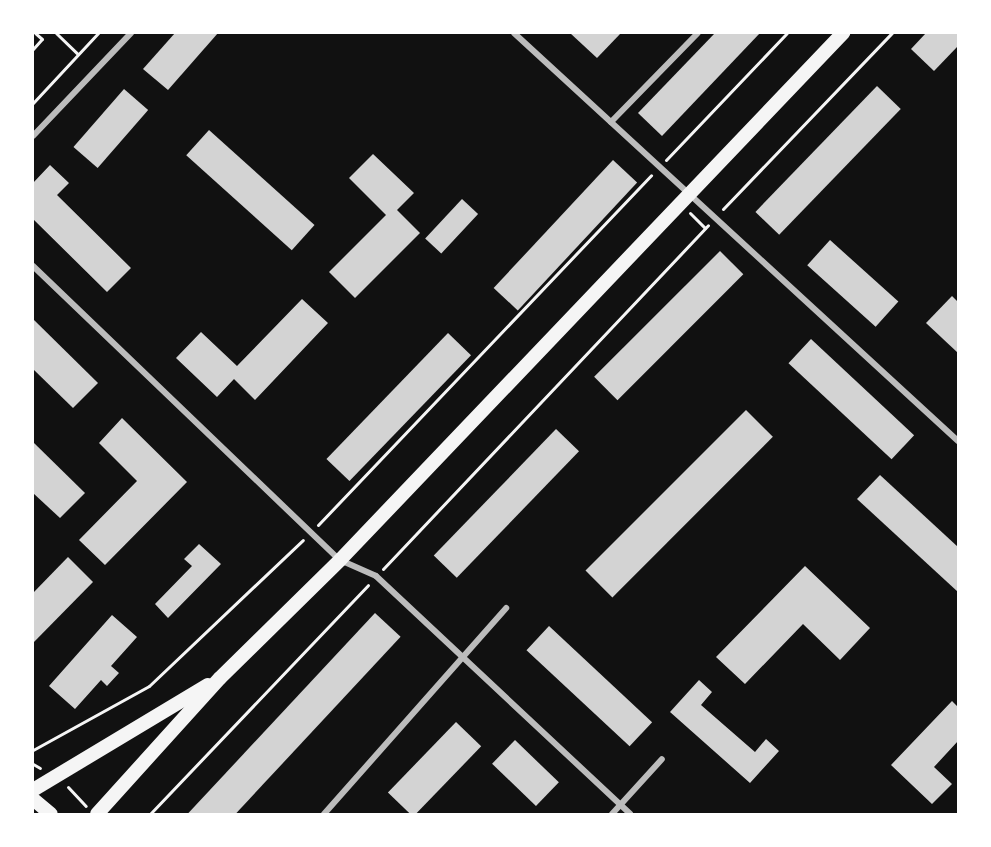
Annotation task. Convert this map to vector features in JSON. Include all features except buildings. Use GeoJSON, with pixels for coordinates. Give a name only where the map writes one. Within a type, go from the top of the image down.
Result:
{"type":"FeatureCollection","features":[{"type":"Feature","properties":{"kind":"highway"},"geometry":{"type":"LineString","coordinates":[[98,814],[220,678],[340,560],[689,191],[843,33]]}},
{"type":"Feature","properties":{"kind":"highway"},"geometry":{"type":"LineString","coordinates":[[33,790],[220,678]]}},
{"type":"Feature","properties":{"kind":"highway"},"geometry":{"type":"LineString","coordinates":[[33,799],[51,814]]}},
{"type":"Feature","properties":{"kind":"street"},"geometry":{"type":"LineString","coordinates":[[33,136],[131,33]]}},
{"type":"Feature","properties":{"kind":"street"},"geometry":{"type":"LineString","coordinates":[[514,33],[689,191],[958,441]]}},
{"type":"Feature","properties":{"kind":"street"},"geometry":{"type":"LineString","coordinates":[[611,122],[698,33]]}},
{"type":"Feature","properties":{"kind":"street"},"geometry":{"type":"LineString","coordinates":[[33,266],[340,560],[376,576],[630,814]]}},
{"type":"Feature","properties":{"kind":"street"},"geometry":{"type":"LineString","coordinates":[[324,814],[506,609]]}},
{"type":"Feature","properties":{"kind":"street"},"geometry":{"type":"LineString","coordinates":[[612,814],[662,759]]}},
{"type":"Feature","properties":{"kind":"path"},"geometry":{"type":"LineString","coordinates":[[33,49],[42,39],[35,33]]}},
{"type":"Feature","properties":{"kind":"path"},"geometry":{"type":"LineString","coordinates":[[56,33],[78,54]]}},
{"type":"Feature","properties":{"kind":"path"},"geometry":{"type":"LineString","coordinates":[[34,101],[98,33]]}},
{"type":"Feature","properties":{"kind":"path"},"geometry":{"type":"LineString","coordinates":[[33,750],[149,686],[311,533],[787,33]]}},
{"type":"Feature","properties":{"kind":"path"},"geometry":{"type":"LineString","coordinates":[[150,814],[892,33]]}}]}
